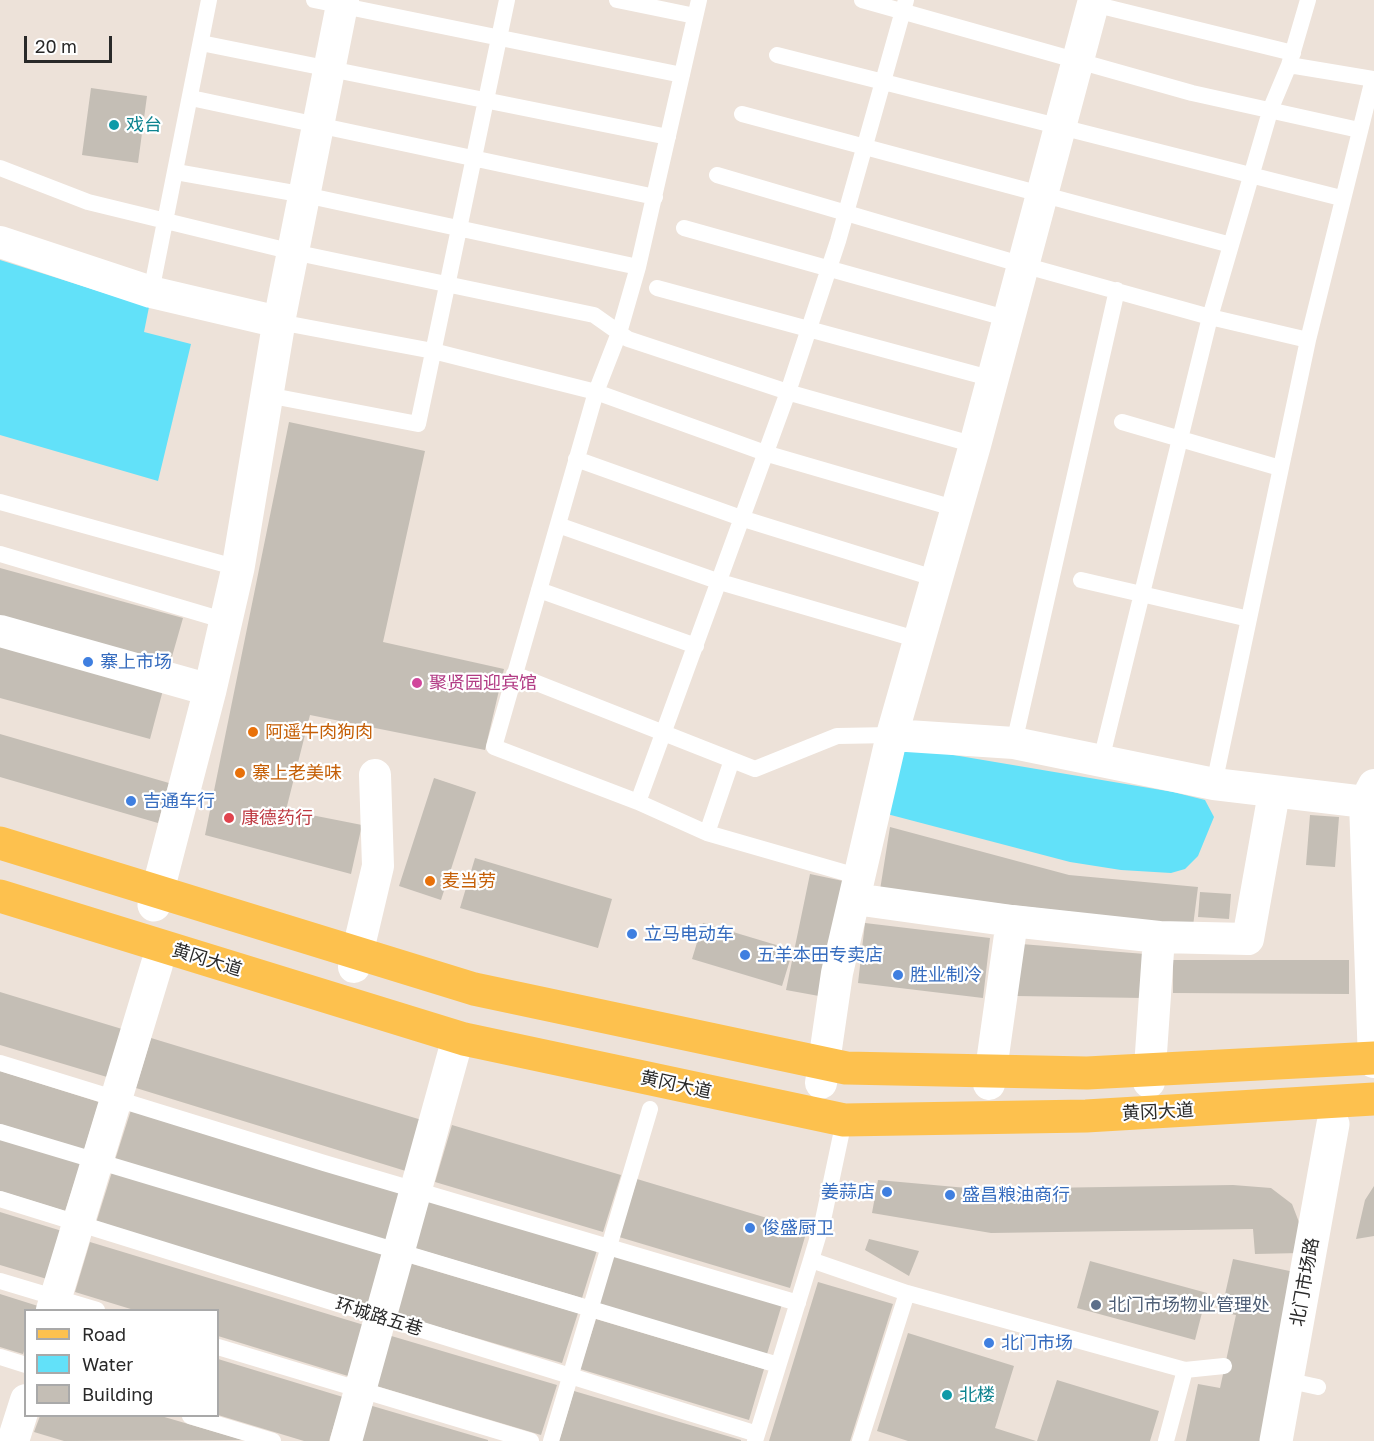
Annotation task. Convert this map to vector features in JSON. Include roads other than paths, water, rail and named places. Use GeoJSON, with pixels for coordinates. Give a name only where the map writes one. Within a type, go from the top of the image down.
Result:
{"type":"FeatureCollection","features":[{"type":"Feature","properties":{"kind":"main road"},"geometry":{"type":"LineString","coordinates":[[0,843],[474,989],[846,1068],[1087,1072],[1374,1058]]}},
{"type":"Feature","properties":{"kind":"main road","name":"黄冈大道"},"geometry":{"type":"LineString","coordinates":[[0,896],[464,1039],[843,1120],[1086,1116],[1374,1099]]}},
{"type":"Feature","properties":{"kind":"street"},"geometry":{"type":"LineString","coordinates":[[821,1083],[837,973],[892,735],[993,379],[1077,62],[1089,1]]}},
{"type":"Feature","properties":{"kind":"street"},"geometry":{"type":"LineString","coordinates":[[154,905],[210,690],[238,568],[279,322],[328,71],[333,2]]}},
{"type":"Feature","properties":{"kind":"street"},"geometry":{"type":"LineString","coordinates":[[0,242],[151,292],[279,322]]}},
{"type":"Feature","properties":{"kind":"street"},"geometry":{"type":"LineString","coordinates":[[0,631],[210,690]]}},
{"type":"Feature","properties":{"kind":"street"},"geometry":{"type":"LineString","coordinates":[[892,735],[1014,743],[1214,784],[1274,793],[1369,793],[1374,1062]]}},
{"type":"Feature","properties":{"kind":"street"},"geometry":{"type":"LineString","coordinates":[[354,967],[378,866],[375,775]]}},
{"type":"Feature","properties":{"kind":"street"},"geometry":{"type":"LineString","coordinates":[[858,888],[1012,921],[1159,937],[1248,939],[1274,793]]}},
{"type":"Feature","properties":{"kind":"street"},"geometry":{"type":"LineString","coordinates":[[989,1084],[1012,921]]}},
{"type":"Feature","properties":{"kind":"street"},"geometry":{"type":"LineString","coordinates":[[1149,1082],[1159,937]]}},
{"type":"Feature","properties":{"kind":"street"},"geometry":{"type":"LineString","coordinates":[[53,1309],[157,964]]}},
{"type":"Feature","properties":{"kind":"street"},"geometry":{"type":"LineString","coordinates":[[346,1441],[454,1052]]}},
{"type":"Feature","properties":{"kind":"street","name":"北门市场路"},"geometry":{"type":"LineString","coordinates":[[1276,1441],[1332,1124]]}},
{"type":"Feature","properties":{"kind":"street"},"geometry":{"type":"LineString","coordinates":[[13,1441],[24,1406]]}},
{"type":"Feature","properties":{"kind":"lane"},"geometry":{"type":"LineString","coordinates":[[151,292],[209,0]]}},
{"type":"Feature","properties":{"kind":"lane"},"geometry":{"type":"LineString","coordinates":[[267,395],[418,424],[507,0]]}},
{"type":"Feature","properties":{"kind":"lane"},"geometry":{"type":"LineString","coordinates":[[617,0],[697,8],[638,267],[619,333],[596,392],[494,747],[638,802],[707,833],[858,888]]}},
{"type":"Feature","properties":{"kind":"lane"},"geometry":{"type":"LineString","coordinates":[[862,0],[904,6],[1077,62],[1191,93],[1271,108],[1359,130]]}},
{"type":"Feature","properties":{"kind":"lane"},"geometry":{"type":"LineString","coordinates":[[1101,760],[1210,317],[1271,108],[1291,59],[1308,0]]}},
{"type":"Feature","properties":{"kind":"lane"},"geometry":{"type":"LineString","coordinates":[[1089,1],[1291,59],[1374,79],[1341,198],[1308,340],[1214,784]]}},
{"type":"Feature","properties":{"kind":"lane"},"geometry":{"type":"LineString","coordinates":[[333,2],[682,75]]}},
{"type":"Feature","properties":{"kind":"lane"},"geometry":{"type":"LineString","coordinates":[[638,802],[768,454],[829,269],[904,6]]}},
{"type":"Feature","properties":{"kind":"lane"},"geometry":{"type":"LineString","coordinates":[[201,43],[328,71],[669,137]]}},
{"type":"Feature","properties":{"kind":"lane"},"geometry":{"type":"LineString","coordinates":[[777,55],[1341,198]]}},
{"type":"Feature","properties":{"kind":"lane"},"geometry":{"type":"LineString","coordinates":[[191,98],[318,128],[655,198]]}},
{"type":"Feature","properties":{"kind":"lane"},"geometry":{"type":"LineString","coordinates":[[742,114],[1231,245]]}},
{"type":"Feature","properties":{"kind":"lane"},"geometry":{"type":"LineString","coordinates":[[0,168],[88,201],[293,252],[594,315],[628,339],[788,392],[975,445]]}},
{"type":"Feature","properties":{"kind":"lane"},"geometry":{"type":"LineString","coordinates":[[176,172],[305,195],[638,267]]}},
{"type":"Feature","properties":{"kind":"lane"},"geometry":{"type":"LineString","coordinates":[[717,175],[1023,265],[1210,317],[1308,340]]}},
{"type":"Feature","properties":{"kind":"lane"},"geometry":{"type":"LineString","coordinates":[[684,228],[1009,319]]}},
{"type":"Feature","properties":{"kind":"lane"},"geometry":{"type":"LineString","coordinates":[[657,288],[993,379]]}},
{"type":"Feature","properties":{"kind":"lane"},"geometry":{"type":"LineString","coordinates":[[1014,743],[1117,290]]}},
{"type":"Feature","properties":{"kind":"lane"},"geometry":{"type":"LineString","coordinates":[[279,322],[433,351],[596,392],[768,454],[957,509]]}},
{"type":"Feature","properties":{"kind":"lane"},"geometry":{"type":"LineString","coordinates":[[1122,422],[1280,468]]}},
{"type":"Feature","properties":{"kind":"lane"},"geometry":{"type":"LineString","coordinates":[[576,459],[744,519],[937,579]]}},
{"type":"Feature","properties":{"kind":"lane"},"geometry":{"type":"LineString","coordinates":[[0,502],[238,568]]}},
{"type":"Feature","properties":{"kind":"lane"},"geometry":{"type":"LineString","coordinates":[[558,525],[720,582],[919,640]]}},
{"type":"Feature","properties":{"kind":"lane"},"geometry":{"type":"LineString","coordinates":[[0,554],[226,621]]}},
{"type":"Feature","properties":{"kind":"lane"},"geometry":{"type":"LineString","coordinates":[[1081,580],[1249,619]]}},
{"type":"Feature","properties":{"kind":"lane"},"geometry":{"type":"LineString","coordinates":[[539,591],[696,646]]}},
{"type":"Feature","properties":{"kind":"lane"},"geometry":{"type":"LineString","coordinates":[[514,674],[755,769],[837,736],[892,735]]}},
{"type":"Feature","properties":{"kind":"lane"},"geometry":{"type":"LineString","coordinates":[[707,833],[732,760]]}},
{"type":"Feature","properties":{"kind":"lane"},"geometry":{"type":"LineString","coordinates":[[0,1063],[336,1166],[798,1303]]}},
{"type":"Feature","properties":{"kind":"lane"},"geometry":{"type":"LineString","coordinates":[[551,1441],[650,1109]]}},
{"type":"Feature","properties":{"kind":"lane"},"geometry":{"type":"LineString","coordinates":[[0,1132],[778,1365]]}},
{"type":"Feature","properties":{"kind":"lane"},"geometry":{"type":"LineString","coordinates":[[756,1438],[812,1260],[823,1220],[840,1135]]}},
{"type":"Feature","properties":{"kind":"lane","name":"环城路五巷"},"geometry":{"type":"LineString","coordinates":[[0,1199],[756,1438]]}},
{"type":"Feature","properties":{"kind":"lane"},"geometry":{"type":"LineString","coordinates":[[812,1260],[907,1293],[1185,1370],[1224,1366]]}},
{"type":"Feature","properties":{"kind":"lane"},"geometry":{"type":"LineString","coordinates":[[0,1281],[91,1309]]}},
{"type":"Feature","properties":{"kind":"lane"},"geometry":{"type":"LineString","coordinates":[[860,1441],[907,1293]]}},
{"type":"Feature","properties":{"kind":"lane"},"geometry":{"type":"LineString","coordinates":[[219,1347],[531,1441]]}},
{"type":"Feature","properties":{"kind":"lane"},"geometry":{"type":"LineString","coordinates":[[0,1357],[24,1364]]}},
{"type":"Feature","properties":{"kind":"lane"},"geometry":{"type":"LineString","coordinates":[[1166,1441],[1185,1370]]}},
{"type":"Feature","properties":{"kind":"lane"},"geometry":{"type":"LineString","coordinates":[[1277,1378],[1318,1388]]}},
{"type":"Feature","properties":{"kind":"lane"},"geometry":{"type":"LineString","coordinates":[[193,1417],[273,1441]]}},
{"type":"Feature","properties":{"kind":"lane"},"geometry":{"type":"LineString","coordinates":[[0,1431],[31,1441]]}},
{"type":"Feature","properties":{"kind":"water"},"geometry":{"type":"Polygon","coordinates":[[[0,260],[149,307],[144,332],[191,344],[158,481],[0,435],[0,260]]]}},
{"type":"Feature","properties":{"kind":"water"},"geometry":{"type":"Polygon","coordinates":[[[906,747],[1173,792],[1205,800],[1214,817],[1198,856],[1185,869],[1171,873],[1121,870],[1070,862],[887,814],[889,792],[906,747]]]}},
{"type":"Feature","properties":{"kind":"place","name":"戏台"},"geometry":{"type":"Point","coordinates":[114,125]}},
{"type":"Feature","properties":{"kind":"place","name":"寨上市场"},"geometry":{"type":"Point","coordinates":[88,662]}},
{"type":"Feature","properties":{"kind":"place","name":"聚贤园迎宾馆"},"geometry":{"type":"Point","coordinates":[417,683]}},
{"type":"Feature","properties":{"kind":"place","name":"阿遥牛肉狗肉"},"geometry":{"type":"Point","coordinates":[253,732]}},
{"type":"Feature","properties":{"kind":"place","name":"寨上老美味"},"geometry":{"type":"Point","coordinates":[240,773]}},
{"type":"Feature","properties":{"kind":"place","name":"吉通车行"},"geometry":{"type":"Point","coordinates":[131,801]}},
{"type":"Feature","properties":{"kind":"place","name":"康德药行"},"geometry":{"type":"Point","coordinates":[229,818]}},
{"type":"Feature","properties":{"kind":"place","name":"麦当劳"},"geometry":{"type":"Point","coordinates":[430,881]}},
{"type":"Feature","properties":{"kind":"place","name":"立马电动车"},"geometry":{"type":"Point","coordinates":[632,934]}},
{"type":"Feature","properties":{"kind":"place","name":"五羊本田专卖店"},"geometry":{"type":"Point","coordinates":[745,955]}},
{"type":"Feature","properties":{"kind":"place","name":"胜业制冷"},"geometry":{"type":"Point","coordinates":[898,975]}},
{"type":"Feature","properties":{"kind":"place","name":"姜蒜店"},"geometry":{"type":"Point","coordinates":[887,1192]}},
{"type":"Feature","properties":{"kind":"place","name":"盛昌粮油商行"},"geometry":{"type":"Point","coordinates":[950,1195]}},
{"type":"Feature","properties":{"kind":"place","name":"俊盛厨卫"},"geometry":{"type":"Point","coordinates":[750,1228]}},
{"type":"Feature","properties":{"kind":"place","name":"北门市场物业管理处"},"geometry":{"type":"Point","coordinates":[1096,1305]}},
{"type":"Feature","properties":{"kind":"place","name":"北门市场"},"geometry":{"type":"Point","coordinates":[989,1343]}},
{"type":"Feature","properties":{"kind":"place","name":"北楼"},"geometry":{"type":"Point","coordinates":[947,1395]}}]}
